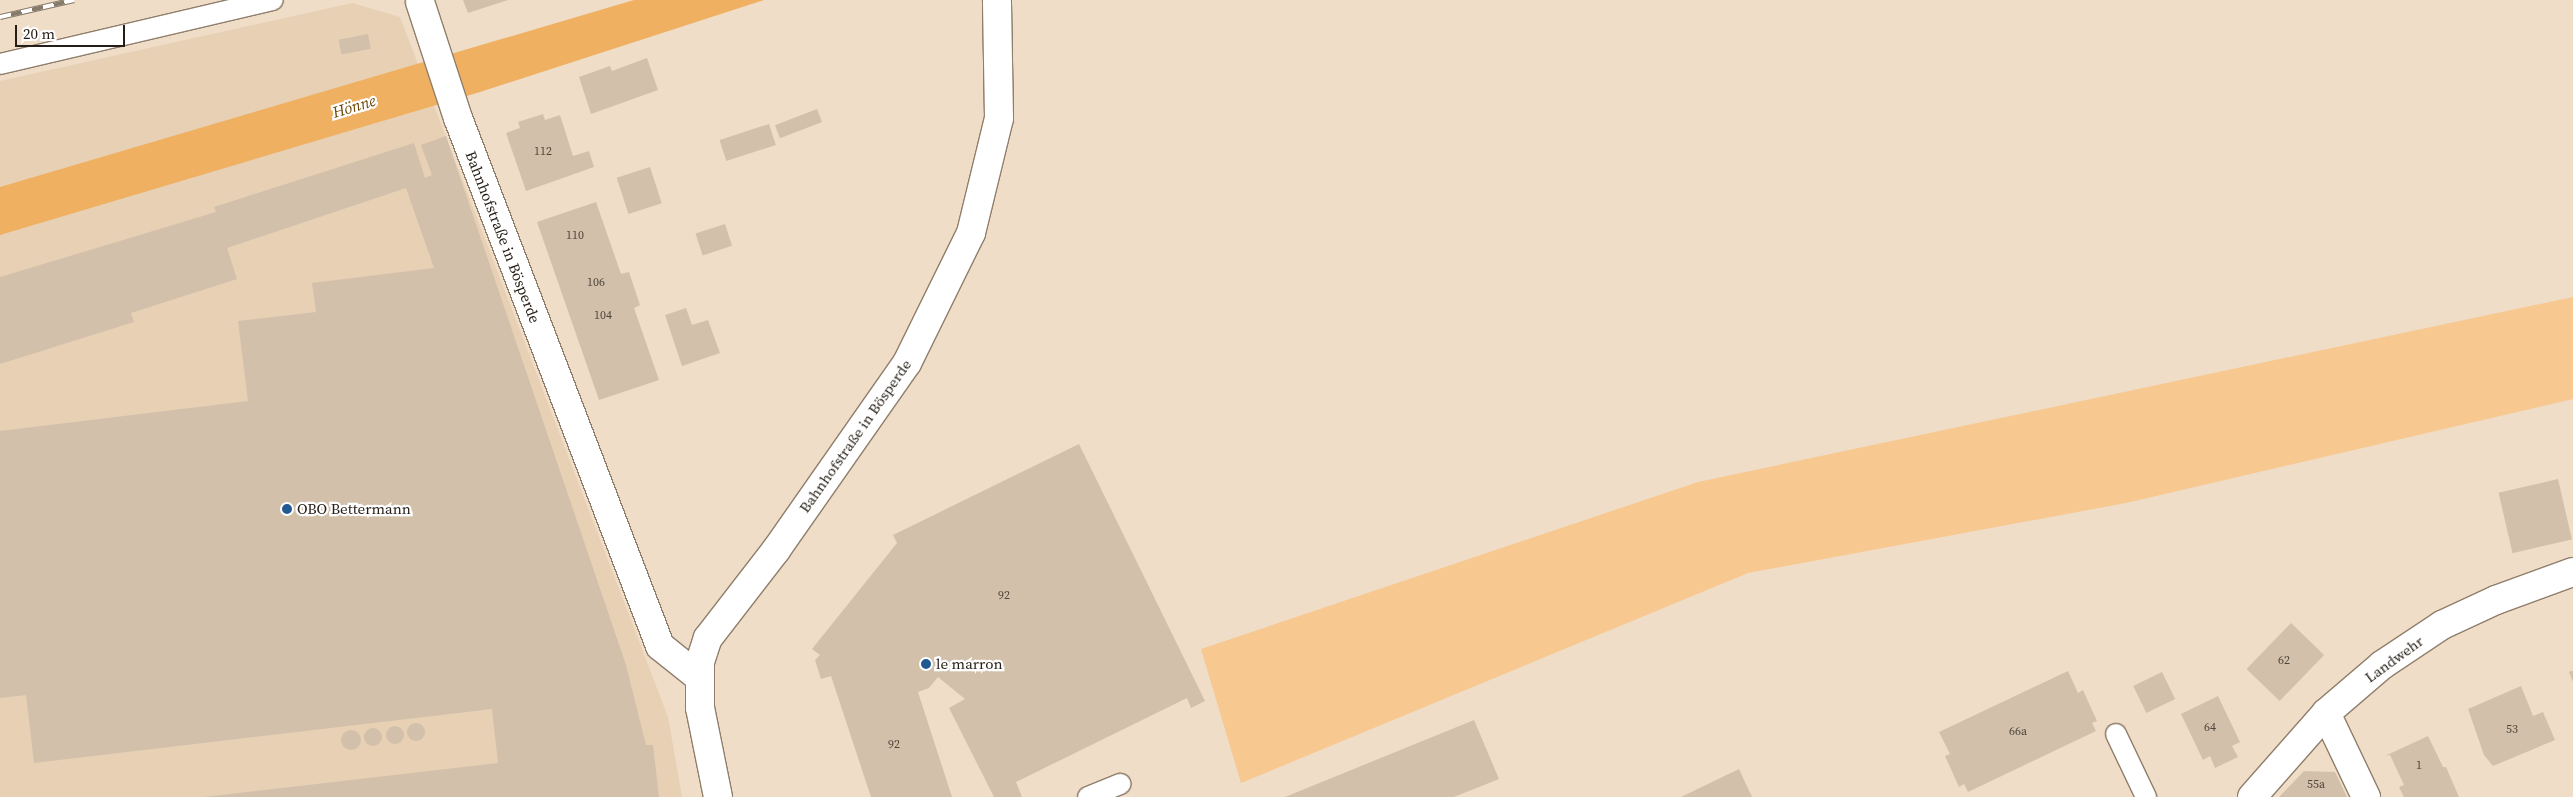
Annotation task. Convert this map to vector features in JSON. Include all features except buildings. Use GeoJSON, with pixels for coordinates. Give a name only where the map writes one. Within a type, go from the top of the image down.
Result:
{"type":"FeatureCollection","features":[{"type":"Feature","properties":{"kind":"street","name":"Bahnhofstraße in Bösperde"},"geometry":{"type":"LineString","coordinates":[[718,797],[700,708],[700,662],[708,638],[776,550],[907,363],[971,233],[999,118],[997,0]]}},
{"type":"Feature","properties":{"kind":"street","name":"Bahnhofstraße in Bösperde"},"geometry":{"type":"LineString","coordinates":[[418,1],[458,118],[660,646],[700,678]]}},
{"type":"Feature","properties":{"kind":"street","name":"Landwehr"},"geometry":{"type":"LineString","coordinates":[[2252,797],[2326,713],[2382,665],[2442,625],[2496,600],[2573,572]]}},
{"type":"Feature","properties":{"kind":"street"},"geometry":{"type":"LineString","coordinates":[[2326,713],[2366,797]]}},
{"type":"Feature","properties":{"kind":"lane"},"geometry":{"type":"LineString","coordinates":[[0,64],[273,0]]}},
{"type":"Feature","properties":{"kind":"lane"},"geometry":{"type":"LineString","coordinates":[[2116,734],[2146,797]]}},
{"type":"Feature","properties":{"kind":"lane"},"geometry":{"type":"LineString","coordinates":[[1088,797],[1121,784]]}},
{"type":"Feature","properties":{"kind":"shaded area"},"geometry":{"type":"Polygon","coordinates":[[[352,3],[400,17],[668,717],[682,797],[0,797],[0,81],[352,3]]]}},
{"type":"Feature","properties":{"kind":"shaded area"},"geometry":{"type":"Polygon","coordinates":[[[2573,297],[2573,399],[2126,503],[1748,573],[1241,783],[1201,649],[1698,482],[2573,297]]]}},
{"type":"Feature","properties":{"kind":"water","name":"Hönne"},"geometry":{"type":"Polygon","coordinates":[[[634,0],[764,0],[480,92],[0,235],[0,187],[634,0]]]}},
{"type":"Feature","properties":{"kind":"railway"},"geometry":{"type":"LineString","coordinates":[[0,17],[74,0]]}},
{"type":"Feature","properties":{"kind":"place","name":"OBO Bettermann"},"geometry":{"type":"Point","coordinates":[287,509]}},
{"type":"Feature","properties":{"kind":"place","name":"le marron"},"geometry":{"type":"Point","coordinates":[926,664]}}]}
